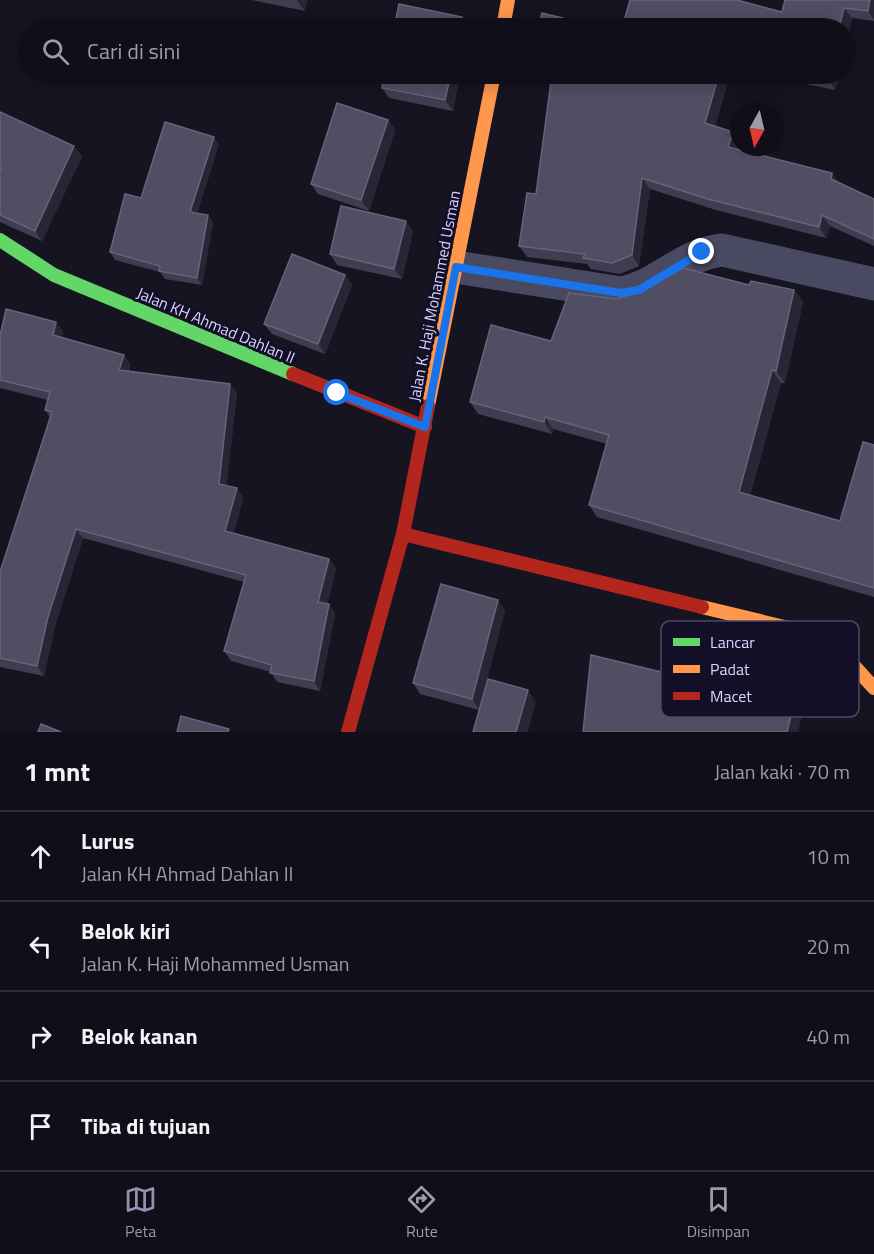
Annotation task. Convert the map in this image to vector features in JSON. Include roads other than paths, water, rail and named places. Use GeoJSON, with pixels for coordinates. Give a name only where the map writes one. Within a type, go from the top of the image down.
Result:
{"type":"FeatureCollection","features":[{"type":"Feature","properties":{"kind":"street"},"geometry":{"type":"LineString","coordinates":[[505,18],[508,0]]}},
{"type":"Feature","properties":{"kind":"street","name":"Jalan K. Haji Mohammed Usman"},"geometry":{"type":"LineString","coordinates":[[348,732],[403,534],[492,84]]}},
{"type":"Feature","properties":{"kind":"street","name":"Jalan KH Ahmad Dahlan II"},"geometry":{"type":"LineString","coordinates":[[0,240],[54,275],[337,393],[425,427]]}},
{"type":"Feature","properties":{"kind":"street"},"geometry":{"type":"LineString","coordinates":[[456,267],[621,293],[639,290],[702,252],[722,250],[874,284]]}},
{"type":"Feature","properties":{"kind":"street"},"geometry":{"type":"LineString","coordinates":[[403,534],[760,621]]}},
{"type":"Feature","properties":{"kind":"street"},"geometry":{"type":"LineString","coordinates":[[859,672],[874,688]]}}]}
